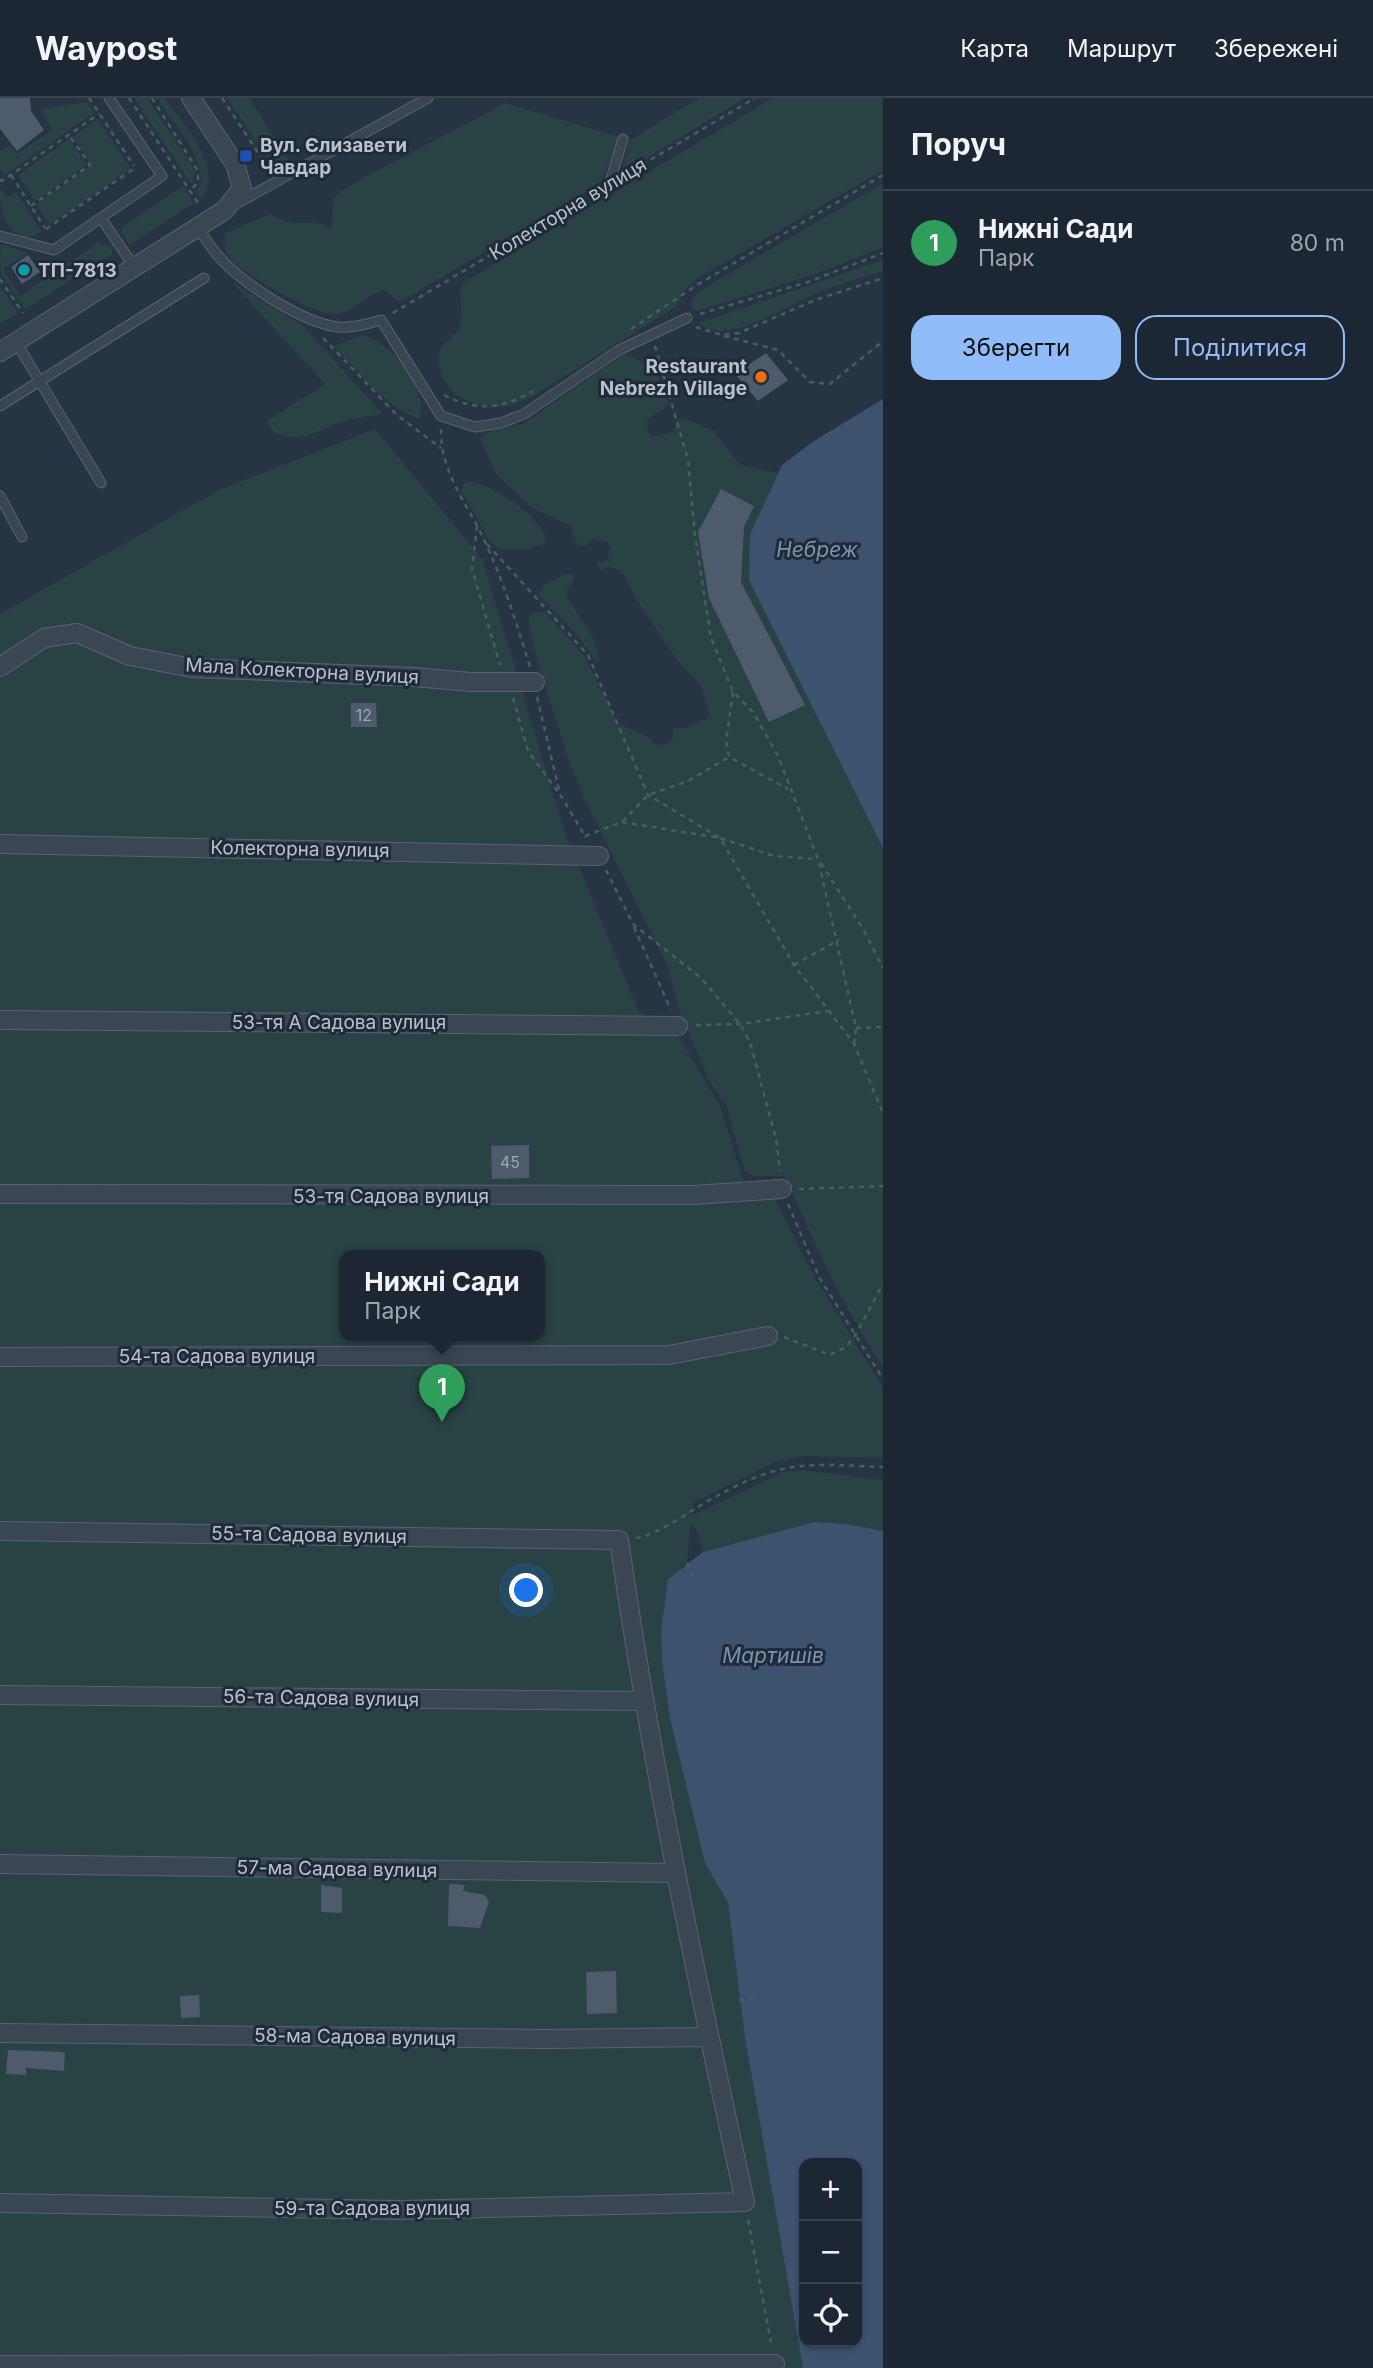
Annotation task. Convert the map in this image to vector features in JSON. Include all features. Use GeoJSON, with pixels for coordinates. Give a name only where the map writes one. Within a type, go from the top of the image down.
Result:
{"type":"FeatureCollection","features":[{"type":"Feature","properties":{"kind":"street"},"geometry":{"type":"LineString","coordinates":[[0,352],[225,210],[242,188],[240,176],[191,98]]}},
{"type":"Feature","properties":{"kind":"street","name":"Мала Колекторна вулиця"},"geometry":{"type":"LineString","coordinates":[[0,667],[44,638],[77,633],[130,656],[192,668],[535,682]]}},
{"type":"Feature","properties":{"kind":"street","name":"Колекторна вулиця"},"geometry":{"type":"LineString","coordinates":[[0,844],[600,856]]}},
{"type":"Feature","properties":{"kind":"street","name":"53-тя А Садова вулиця"},"geometry":{"type":"LineString","coordinates":[[0,1020],[678,1026]]}},
{"type":"Feature","properties":{"kind":"street","name":"53-тя Садова вулиця"},"geometry":{"type":"LineString","coordinates":[[0,1194],[694,1195],[782,1189]]}},
{"type":"Feature","properties":{"kind":"street","name":"54-та Садова вулиця"},"geometry":{"type":"LineString","coordinates":[[0,1357],[669,1355],[768,1336]]}},
{"type":"Feature","properties":{"kind":"street","name":"55-та Садова вулиця"},"geometry":{"type":"LineString","coordinates":[[0,1531],[619,1540]]}},
{"type":"Feature","properties":{"kind":"street"},"geometry":{"type":"LineString","coordinates":[[619,1540],[642,1701],[674,1873],[745,2202]]}},
{"type":"Feature","properties":{"kind":"street","name":"56-та Садова вулиця"},"geometry":{"type":"LineString","coordinates":[[0,1695],[642,1701]]}},
{"type":"Feature","properties":{"kind":"street","name":"57-ма Садова вулиця"},"geometry":{"type":"LineString","coordinates":[[0,1864],[674,1873]]}},
{"type":"Feature","properties":{"kind":"street","name":"58-ма Садова вулиця"},"geometry":{"type":"LineString","coordinates":[[0,2033],[557,2039],[709,2037]]}},
{"type":"Feature","properties":{"kind":"street","name":"59-та Садова вулиця"},"geometry":{"type":"LineString","coordinates":[[0,2203],[399,2210],[745,2202]]}},
{"type":"Feature","properties":{"kind":"street"},"geometry":{"type":"LineString","coordinates":[[0,2365],[775,2364]]}},
{"type":"Feature","properties":{"kind":"lane"},"geometry":{"type":"LineString","coordinates":[[0,236],[54,250],[162,176],[109,98]]}},
{"type":"Feature","properties":{"kind":"lane"},"geometry":{"type":"LineString","coordinates":[[225,210],[428,98]]}},
{"type":"Feature","properties":{"kind":"lane"},"geometry":{"type":"LineString","coordinates":[[609,185],[623,139]]}},
{"type":"Feature","properties":{"kind":"lane"},"geometry":{"type":"LineString","coordinates":[[101,218],[135,268]]}},
{"type":"Feature","properties":{"kind":"lane"},"geometry":{"type":"LineString","coordinates":[[198,228],[221,260],[248,282],[309,319],[338,327],[362,326],[382,320],[441,416],[475,427],[501,423],[524,414],[619,350],[687,318]]}},
{"type":"Feature","properties":{"kind":"lane"},"geometry":{"type":"LineString","coordinates":[[0,406],[204,278]]}},
{"type":"Feature","properties":{"kind":"lane"},"geometry":{"type":"LineString","coordinates":[[16,342],[101,483]]}},
{"type":"Feature","properties":{"kind":"lane"},"geometry":{"type":"LineString","coordinates":[[0,496],[22,537]]}},
{"type":"Feature","properties":{"kind":"path"},"geometry":{"type":"LineString","coordinates":[[11,175],[46,229],[136,168],[89,98]]}},
{"type":"Feature","properties":{"kind":"path"},"geometry":{"type":"LineString","coordinates":[[129,98],[198,203]]}},
{"type":"Feature","properties":{"kind":"path"},"geometry":{"type":"LineString","coordinates":[[152,98],[198,171],[198,181],[191,191]]}},
{"type":"Feature","properties":{"kind":"path"},"geometry":{"type":"LineString","coordinates":[[222,98],[275,178]]}},
{"type":"Feature","properties":{"kind":"path","name":"Колекторна вулиця"},"geometry":{"type":"LineString","coordinates":[[382,320],[755,98]]}},
{"type":"Feature","properties":{"kind":"path"},"geometry":{"type":"LineString","coordinates":[[1,181],[99,114]]}},
{"type":"Feature","properties":{"kind":"path"},"geometry":{"type":"LineString","coordinates":[[31,206],[90,165],[69,135]]}},
{"type":"Feature","properties":{"kind":"path"},"geometry":{"type":"LineString","coordinates":[[624,334],[697,285],[883,175]]}},
{"type":"Feature","properties":{"kind":"path"},"geometry":{"type":"LineString","coordinates":[[883,253],[808,282],[687,318],[696,327],[778,350],[810,382],[830,384],[883,341]]}},
{"type":"Feature","properties":{"kind":"path"},"geometry":{"type":"LineString","coordinates":[[722,335],[754,328],[816,300],[883,278]]}},
{"type":"Feature","properties":{"kind":"path"},"geometry":{"type":"LineString","coordinates":[[0,279],[23,313]]}},
{"type":"Feature","properties":{"kind":"path"},"geometry":{"type":"LineString","coordinates":[[309,319],[334,352],[397,415],[441,448]]}},
{"type":"Feature","properties":{"kind":"path"},"geometry":{"type":"LineString","coordinates":[[650,334],[677,414],[688,460],[695,536],[711,638],[733,692],[753,712],[778,757],[818,859],[839,940],[856,1028],[854,1044]]}},
{"type":"Feature","properties":{"kind":"path"},"geometry":{"type":"LineString","coordinates":[[442,394],[488,408],[518,400],[537,388]]}},
{"type":"Feature","properties":{"kind":"path"},"geometry":{"type":"LineString","coordinates":[[441,416],[441,448],[450,478],[486,542],[514,615],[535,682],[560,794]]}},
{"type":"Feature","properties":{"kind":"path"},"geometry":{"type":"LineString","coordinates":[[477,526],[472,569],[528,751],[600,856],[678,1026],[740,1024],[828,1011]]}},
{"type":"Feature","properties":{"kind":"path"},"geometry":{"type":"LineString","coordinates":[[486,542],[588,656],[602,682],[648,795],[720,838],[794,965],[854,1044],[883,1113]]}},
{"type":"Feature","properties":{"kind":"path"},"geometry":{"type":"LineString","coordinates":[[729,757],[726,741],[733,692]]}},
{"type":"Feature","properties":{"kind":"path"},"geometry":{"type":"LineString","coordinates":[[585,836],[622,822],[648,795],[688,781],[729,757]]}},
{"type":"Feature","properties":{"kind":"path"},"geometry":{"type":"LineString","coordinates":[[729,757],[789,789]]}},
{"type":"Feature","properties":{"kind":"path"},"geometry":{"type":"LineString","coordinates":[[622,822],[720,838],[774,856],[818,859]]}},
{"type":"Feature","properties":{"kind":"path"},"geometry":{"type":"LineString","coordinates":[[818,859],[863,929],[883,968]]}},
{"type":"Feature","properties":{"kind":"path"},"geometry":{"type":"LineString","coordinates":[[633,924],[701,978],[740,1024],[750,1042],[776,1139],[782,1189],[820,1277],[883,1380]]}},
{"type":"Feature","properties":{"kind":"path"},"geometry":{"type":"LineString","coordinates":[[794,965],[839,940]]}},
{"type":"Feature","properties":{"kind":"path"},"geometry":{"type":"LineString","coordinates":[[856,1028],[883,1027]]}},
{"type":"Feature","properties":{"kind":"path"},"geometry":{"type":"LineString","coordinates":[[782,1189],[883,1186]]}},
{"type":"Feature","properties":{"kind":"path"},"geometry":{"type":"LineString","coordinates":[[768,1336],[789,1338],[812,1350],[830,1355],[846,1347],[856,1334],[883,1284]]}},
{"type":"Feature","properties":{"kind":"path"},"geometry":{"type":"LineString","coordinates":[[619,1540],[643,1537],[720,1494],[785,1466],[808,1464],[883,1467]]}},
{"type":"Feature","properties":{"kind":"path"},"geometry":{"type":"LineString","coordinates":[[687,1563],[694,1577]]}},
{"type":"Feature","properties":{"kind":"path"},"geometry":{"type":"LineString","coordinates":[[739,2000],[753,1998]]}},
{"type":"Feature","properties":{"kind":"path"},"geometry":{"type":"LineString","coordinates":[[745,2202],[775,2364]]}},
{"type":"Feature","properties":{"kind":"green space"},"geometry":{"type":"Polygon","coordinates":[[[134,98],[147,98],[191,164],[195,172],[192,185],[134,98]]]}},
{"type":"Feature","properties":{"kind":"green space"},"geometry":{"type":"Polygon","coordinates":[[[157,98],[165,98],[199,146],[208,173],[207,187],[201,199],[197,190],[201,181],[196,157],[157,98]]]}},
{"type":"Feature","properties":{"kind":"green space"},"geometry":{"type":"Polygon","coordinates":[[[227,98],[249,98],[291,163],[282,167],[271,164],[227,98]]]}},
{"type":"Feature","properties":{"kind":"green space"},"geometry":{"type":"Polygon","coordinates":[[[699,98],[745,98],[621,174],[629,141],[699,98]]]}},
{"type":"Feature","properties":{"kind":"green space"},"geometry":{"type":"Polygon","coordinates":[[[773,98],[883,98],[883,170],[694,280],[682,294],[677,306],[529,398],[509,406],[484,406],[472,403],[451,390],[440,369],[439,356],[442,347],[460,326],[460,294],[463,283],[773,98]]]}},
{"type":"Feature","properties":{"kind":"green space"},"geometry":{"type":"Polygon","coordinates":[[[87,102],[94,113],[4,175],[0,169],[0,151],[10,145],[17,154],[52,130],[41,109],[87,102]]]}},
{"type":"Feature","properties":{"kind":"green space"},"geometry":{"type":"Polygon","coordinates":[[[505,103],[620,137],[601,182],[403,300],[397,300],[384,290],[343,313],[326,313],[297,302],[250,275],[229,256],[226,233],[270,214],[288,222],[319,223],[331,230],[334,198],[345,188],[505,103]]]}},
{"type":"Feature","properties":{"kind":"green space"},"geometry":{"type":"Polygon","coordinates":[[[98,119],[131,169],[49,225],[36,204],[91,165],[73,137],[98,119]]]}},
{"type":"Feature","properties":{"kind":"green space"},"geometry":{"type":"Polygon","coordinates":[[[69,139],[87,165],[35,201],[18,175],[69,139]]]}},
{"type":"Feature","properties":{"kind":"green space"},"geometry":{"type":"Polygon","coordinates":[[[883,183],[883,247],[815,274],[697,311],[690,306],[693,298],[703,289],[883,183]]]}},
{"type":"Feature","properties":{"kind":"green space"},"geometry":{"type":"Polygon","coordinates":[[[183,186],[194,203],[129,245],[121,232],[125,225],[183,186]]]}},
{"type":"Feature","properties":{"kind":"green space"},"geometry":{"type":"Polygon","coordinates":[[[0,188],[7,197],[16,192],[42,232],[29,238],[14,232],[5,220],[0,188]]]}},
{"type":"Feature","properties":{"kind":"green space"},"geometry":{"type":"Polygon","coordinates":[[[98,243],[111,247],[113,254],[25,309],[1,274],[0,246],[3,244],[28,253],[3,269],[20,296],[98,243]]]}},
{"type":"Feature","properties":{"kind":"green space"},"geometry":{"type":"Polygon","coordinates":[[[883,260],[883,271],[815,294],[774,315],[740,328],[725,331],[711,329],[699,323],[883,260]]]}},
{"type":"Feature","properties":{"kind":"green space"},"geometry":{"type":"Polygon","coordinates":[[[233,283],[302,325],[383,414],[343,421],[301,437],[274,433],[267,421],[325,384],[233,283]]]}},
{"type":"Feature","properties":{"kind":"green space"},"geometry":{"type":"Polygon","coordinates":[[[0,286],[18,313],[0,324],[0,286]]]}},
{"type":"Feature","properties":{"kind":"green space"},"geometry":{"type":"Polygon","coordinates":[[[363,335],[385,347],[406,369],[419,394],[419,419],[383,397],[334,346],[363,335]]]}},
{"type":"Feature","properties":{"kind":"green space"},"geometry":{"type":"Polygon","coordinates":[[[624,354],[654,371],[669,404],[648,420],[651,437],[673,432],[677,420],[685,419],[714,431],[740,465],[778,473],[750,534],[823,727],[883,848],[883,1367],[830,1274],[785,1176],[753,1176],[745,1172],[726,1105],[709,1081],[679,1010],[668,967],[584,798],[570,764],[538,664],[528,619],[531,613],[545,612],[584,656],[618,724],[646,736],[656,745],[668,744],[673,738],[674,728],[687,728],[710,717],[701,685],[680,664],[636,599],[622,571],[610,567],[600,570],[597,564],[607,560],[611,548],[608,542],[593,539],[586,546],[578,546],[570,525],[532,508],[496,474],[480,439],[487,432],[523,424],[624,354]]]}},
{"type":"Feature","properties":{"kind":"green space"},"geometry":{"type":"Polygon","coordinates":[[[375,429],[482,559],[565,833],[639,1012],[679,1037],[720,1106],[745,1186],[773,1195],[815,1278],[883,1388],[883,1458],[806,1456],[777,1461],[693,1503],[691,1516],[784,1472],[803,1470],[883,1480],[883,1531],[847,1524],[814,1522],[703,1552],[698,1533],[691,1522],[687,1563],[668,1579],[661,1630],[662,1662],[670,1719],[705,1863],[728,1902],[745,2038],[803,2368],[0,2368],[0,614],[219,490],[375,429]]]}},
{"type":"Feature","properties":{"kind":"green space"},"geometry":{"type":"Polygon","coordinates":[[[469,481],[502,494],[523,509],[546,537],[544,544],[525,550],[498,549],[488,538],[462,492],[463,484],[469,481]]]}},
{"type":"Feature","properties":{"kind":"green space"},"geometry":{"type":"Polygon","coordinates":[[[565,574],[575,575],[566,593],[592,637],[598,664],[578,636],[539,595],[543,585],[565,574]]]}},
{"type":"Feature","properties":{"kind":"water","name":"Небреж"},"geometry":{"type":"Polygon","coordinates":[[[883,399],[883,848],[749,580],[750,534],[782,465],[814,441],[883,399]]]}},
{"type":"Feature","properties":{"kind":"water","name":"Мартишів"},"geometry":{"type":"Polygon","coordinates":[[[814,1522],[847,1524],[883,1531],[883,2368],[803,2368],[799,2347],[862,2347],[862,2158],[799,2158],[799,2345],[745,2038],[728,1903],[705,1863],[670,1719],[662,1662],[661,1630],[668,1579],[703,1552],[814,1522]]]}},
{"type":"Feature","properties":{"kind":"building"},"geometry":{"type":"Polygon","coordinates":[[[0,98],[30,98],[31,111],[44,130],[17,151],[0,129],[0,98]]]}},
{"type":"Feature","properties":{"kind":"building","name":"ТП-7813"},"geometry":{"type":"Polygon","coordinates":[[[28,255],[40,272],[22,284],[11,267],[28,255]]]}},
{"type":"Feature","properties":{"kind":"building","name":"Restaurant Nebrezh Village"},"geometry":{"type":"Polygon","coordinates":[[[766,353],[788,380],[758,401],[735,374],[766,353]]]}},
{"type":"Feature","properties":{"kind":"building"},"geometry":{"type":"Polygon","coordinates":[[[721,489],[754,506],[744,527],[741,582],[805,705],[769,722],[709,598],[698,532],[721,489]]]}},
{"type":"Feature","properties":{"kind":"building"},"geometry":{"type":"Polygon","coordinates":[[[351,703],[376,703],[377,727],[351,727],[351,703]]]}},
{"type":"Feature","properties":{"kind":"building"},"geometry":{"type":"Polygon","coordinates":[[[529,1145],[529,1178],[492,1179],[491,1146],[529,1145]]]}},
{"type":"Feature","properties":{"kind":"building"},"geometry":{"type":"Polygon","coordinates":[[[449,1884],[465,1885],[463,1891],[485,1895],[489,1902],[480,1928],[448,1926],[449,1884]]]}},
{"type":"Feature","properties":{"kind":"building"},"geometry":{"type":"Polygon","coordinates":[[[321,1885],[342,1888],[342,1913],[321,1912],[321,1885]]]}},
{"type":"Feature","properties":{"kind":"building"},"geometry":{"type":"Polygon","coordinates":[[[616,1971],[617,2013],[587,2014],[586,1972],[616,1971]]]}},
{"type":"Feature","properties":{"kind":"building"},"geometry":{"type":"Polygon","coordinates":[[[199,1995],[200,2017],[181,2018],[180,1996],[199,1995]]]}},
{"type":"Feature","properties":{"kind":"building"},"geometry":{"type":"Polygon","coordinates":[[[8,2050],[65,2052],[64,2071],[26,2068],[26,2075],[6,2074],[8,2050]]]}},
{"type":"Feature","properties":{"kind":"place","name":"Вул. Єлизавети Чавдар"},"geometry":{"type":"Point","coordinates":[246,156]}},
{"type":"Feature","properties":{"kind":"place","name":"ТП-7813"},"geometry":{"type":"Point","coordinates":[24,270]}},
{"type":"Feature","properties":{"kind":"place","name":"Restaurant Nebrezh Village"},"geometry":{"type":"Point","coordinates":[761,377]}},
{"type":"Feature","properties":{"kind":"place","name":"Нижні Сади"},"geometry":{"type":"Point","coordinates":[442,1422]}}]}
